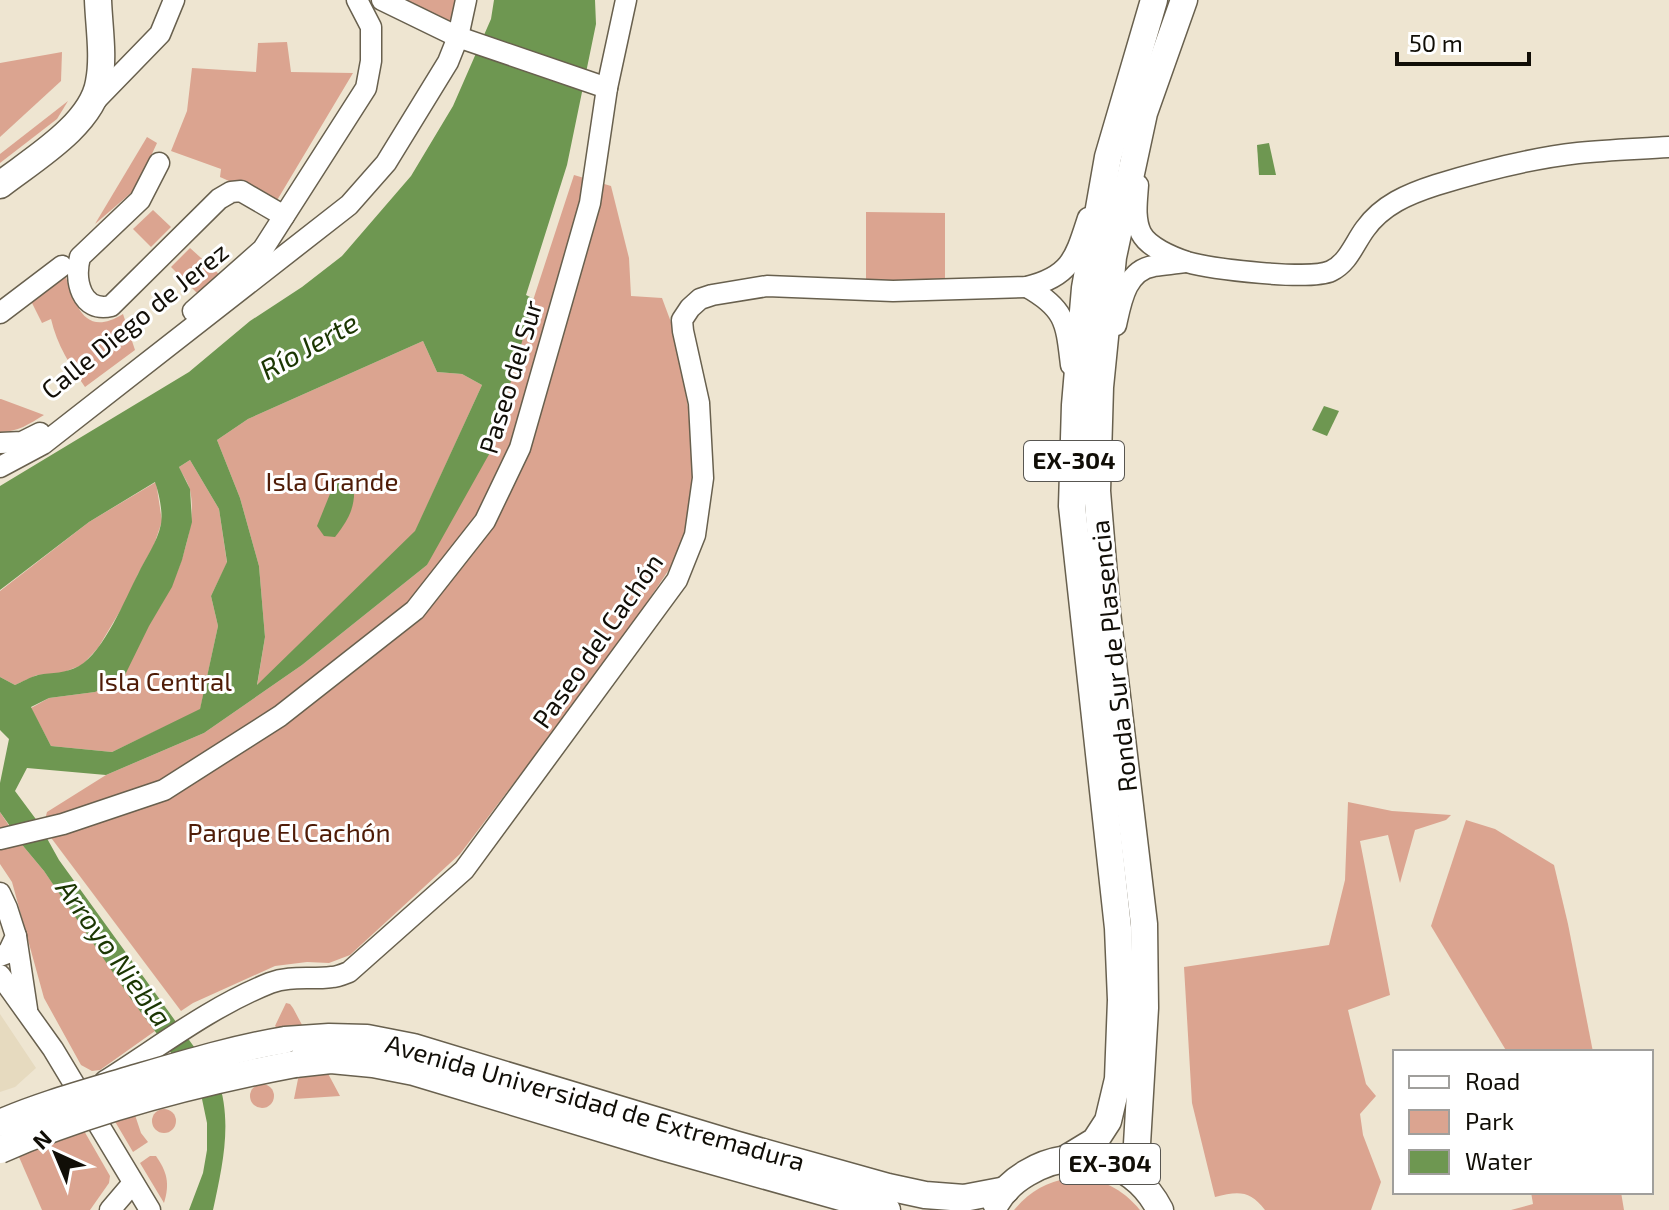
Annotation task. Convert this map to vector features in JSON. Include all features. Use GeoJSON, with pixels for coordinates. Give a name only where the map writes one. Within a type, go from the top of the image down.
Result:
{"type":"FeatureCollection","features":[{"type":"Feature","properties":{"kind":"main road"},"geometry":{"type":"LineString","coordinates":[[0,185],[65,135],[88,109],[99,85],[98,0]]}},
{"type":"Feature","properties":{"kind":"main road","name":"Ronda Sur de Plasencia"},"geometry":{"type":"LineString","coordinates":[[999,1200],[1017,1179],[1041,1165],[1067,1158],[1095,1141],[1108,1121],[1118,1079],[1121,1000],[1118,928],[1072,506],[1075,405],[1085,288],[1108,157],[1154,0]]}},
{"type":"Feature","properties":{"kind":"main road","name":"Ronda Sur de Plasencia"},"geometry":{"type":"LineString","coordinates":[[1135,1178],[1145,1008],[1144,924],[1107,612],[1097,491],[1100,387],[1113,257],[1144,113],[1184,0]]}},
{"type":"Feature","properties":{"kind":"main road","name":"Avenida Universidad de Extremadura"},"geometry":{"type":"LineString","coordinates":[[0,1123],[66,1099],[248,1047],[285,1040],[367,1038],[413,1047],[888,1187],[925,1195],[999,1200]]}},
{"type":"Feature","properties":{"kind":"main road","name":"Avenida Universidad de Extremadura"},"geometry":{"type":"LineString","coordinates":[[0,1150],[31,1136],[112,1109],[199,1085],[295,1064],[331,1060],[414,1072],[887,1210]]}},
{"type":"Feature","properties":{"kind":"main road","name":"Ronda Sur de Plasencia"},"geometry":{"type":"LineString","coordinates":[[1067,1158],[1091,1159],[1114,1166],[1135,1178],[1154,1197],[1160,1210]]}},
{"type":"Feature","properties":{"kind":"street"},"geometry":{"type":"LineString","coordinates":[[160,0],[160,34]]}},
{"type":"Feature","properties":{"kind":"street"},"geometry":{"type":"LineString","coordinates":[[88,109],[160,34],[174,0]]}},
{"type":"Feature","properties":{"kind":"street","name":"Calle Diego de Jerez"},"geometry":{"type":"LineString","coordinates":[[0,443],[22,442],[36,437],[155,345],[263,249],[366,88],[371,61],[371,27],[357,0]]}},
{"type":"Feature","properties":{"kind":"street"},"geometry":{"type":"LineString","coordinates":[[382,0],[458,37],[607,88]]}},
{"type":"Feature","properties":{"kind":"street"},"geometry":{"type":"LineString","coordinates":[[0,467],[43,444],[349,205],[386,163],[448,62],[458,37],[466,0]]}},
{"type":"Feature","properties":{"kind":"street","name":"Paseo del Sur"},"geometry":{"type":"LineString","coordinates":[[2,839],[54,826],[164,790],[283,714],[415,610],[485,521],[520,448],[590,203],[607,88],[626,0]]}},
{"type":"Feature","properties":{"kind":"street"},"geometry":{"type":"LineString","coordinates":[[1144,113],[1136,211],[1142,235],[1157,248],[1187,262],[1237,271],[1316,275],[1331,271],[1343,263],[1375,217],[1397,200],[1464,176],[1575,154],[1669,147]]}},
{"type":"Feature","properties":{"kind":"street"},"geometry":{"type":"LineString","coordinates":[[1027,287],[1049,281],[1067,268],[1078,248],[1108,157]]}},
{"type":"Feature","properties":{"kind":"street"},"geometry":{"type":"LineString","coordinates":[[159,163],[140,200],[80,257],[81,290],[92,305],[103,308],[111,306],[219,199],[231,192],[241,191],[284,216]]}},
{"type":"Feature","properties":{"kind":"street"},"geometry":{"type":"LineString","coordinates":[[1100,387],[1123,294],[1134,276],[1150,266],[1187,262]]}},
{"type":"Feature","properties":{"kind":"street"},"geometry":{"type":"LineString","coordinates":[[0,313],[62,266]]}},
{"type":"Feature","properties":{"kind":"street","name":"Paseo del Cachón"},"geometry":{"type":"LineString","coordinates":[[82,1095],[198,1019],[273,982],[296,977],[334,977],[349,972],[464,870],[677,580],[695,535],[703,478],[699,403],[682,320],[700,299],[767,286],[893,291],[1027,287]]}},
{"type":"Feature","properties":{"kind":"street"},"geometry":{"type":"LineString","coordinates":[[1027,287],[1046,297],[1060,313],[1066,330],[1075,405]]}},
{"type":"Feature","properties":{"kind":"street"},"geometry":{"type":"LineString","coordinates":[[0,893],[16,936],[28,1013]]}},
{"type":"Feature","properties":{"kind":"street"},"geometry":{"type":"LineString","coordinates":[[0,956],[8,953],[16,936]]}},
{"type":"Feature","properties":{"kind":"street"},"geometry":{"type":"LineString","coordinates":[[0,975],[82,1095],[150,1210]]}},
{"type":"Feature","properties":{"kind":"street"},"geometry":{"type":"LineString","coordinates":[[110,1210],[133,1183]]}},
{"type":"Feature","properties":{"kind":"shaded area"},"geometry":{"type":"Polygon","coordinates":[[[0,1014],[36,1068],[15,1087],[0,1092],[0,1014]]]}},
{"type":"Feature","properties":{"kind":"green space"},"geometry":{"type":"Polygon","coordinates":[[[405,0],[459,0],[455,25],[405,0]]]}},
{"type":"Feature","properties":{"kind":"green space"},"geometry":{"type":"Polygon","coordinates":[[[287,42],[291,72],[353,73],[276,202],[220,177],[221,169],[171,151],[187,111],[192,68],[256,72],[258,43],[287,42]]]}},
{"type":"Feature","properties":{"kind":"green space"},"geometry":{"type":"Polygon","coordinates":[[[62,52],[61,81],[0,137],[0,63],[62,52]]]}},
{"type":"Feature","properties":{"kind":"green space"},"geometry":{"type":"Polygon","coordinates":[[[68,101],[57,119],[0,163],[0,154],[68,101]]]}},
{"type":"Feature","properties":{"kind":"green space"},"geometry":{"type":"Polygon","coordinates":[[[147,137],[157,143],[132,192],[95,224],[147,137]]]}},
{"type":"Feature","properties":{"kind":"green space","name":"Parque El Cachón"},"geometry":{"type":"Polygon","coordinates":[[[574,175],[611,186],[629,258],[631,296],[662,298],[675,333],[692,430],[695,484],[688,526],[670,568],[617,647],[460,854],[350,955],[329,963],[275,966],[181,1011],[43,827],[47,812],[106,775],[204,733],[302,665],[427,565],[524,328],[574,175]]]}},
{"type":"Feature","properties":{"kind":"green space"},"geometry":{"type":"Polygon","coordinates":[[[153,210],[171,227],[151,247],[133,229],[153,210]]]}},
{"type":"Feature","properties":{"kind":"green space"},"geometry":{"type":"Polygon","coordinates":[[[866,212],[945,213],[945,280],[866,282],[866,212]]]}},
{"type":"Feature","properties":{"kind":"green space"},"geometry":{"type":"Polygon","coordinates":[[[190,248],[220,275],[198,294],[171,267],[190,248]]]}},
{"type":"Feature","properties":{"kind":"green space"},"geometry":{"type":"Polygon","coordinates":[[[65,275],[78,307],[90,320],[110,320],[123,314],[135,350],[85,387],[60,346],[51,319],[42,323],[31,301],[65,275]]]}},
{"type":"Feature","properties":{"kind":"green space","name":"Isla Grande"},"geometry":{"type":"Polygon","coordinates":[[[423,341],[437,372],[462,374],[482,385],[415,532],[257,686],[265,637],[259,566],[240,498],[217,440],[248,419],[423,341]]]}},
{"type":"Feature","properties":{"kind":"green space"},"geometry":{"type":"Polygon","coordinates":[[[0,399],[44,415],[18,429],[0,432],[0,399]]]}},
{"type":"Feature","properties":{"kind":"green space","name":"Isla Central"},"geometry":{"type":"Polygon","coordinates":[[[190,460],[219,509],[227,563],[211,596],[218,626],[200,710],[112,752],[51,746],[31,708],[49,698],[95,692],[149,624],[171,587],[191,524],[190,490],[179,467],[190,460]]]}},
{"type":"Feature","properties":{"kind":"green space"},"geometry":{"type":"Polygon","coordinates":[[[156,482],[162,521],[154,545],[98,648],[82,665],[59,674],[37,675],[15,685],[0,677],[0,591],[89,522],[156,482]]]}},
{"type":"Feature","properties":{"kind":"green space"},"geometry":{"type":"Polygon","coordinates":[[[1348,802],[1392,811],[1451,815],[1446,820],[1415,830],[1400,883],[1388,835],[1360,841],[1390,995],[1348,1010],[1366,1084],[1376,1096],[1360,1114],[1363,1135],[1381,1182],[1371,1210],[1265,1210],[1254,1199],[1243,1194],[1215,1197],[1192,1103],[1184,967],[1329,945],[1345,880],[1348,802]]]}},
{"type":"Feature","properties":{"kind":"green space"},"geometry":{"type":"Polygon","coordinates":[[[0,812],[155,1031],[100,1070],[92,1071],[81,1065],[44,998],[12,882],[0,864],[0,812]]]}},
{"type":"Feature","properties":{"kind":"green space"},"geometry":{"type":"Polygon","coordinates":[[[1466,820],[1495,829],[1554,865],[1593,1050],[1506,1050],[1431,926],[1466,820]]]}},
{"type":"Feature","properties":{"kind":"green space"},"geometry":{"type":"Polygon","coordinates":[[[286,1003],[293,1008],[340,1096],[294,1099],[299,1074],[275,1026],[286,1003]]]}},
{"type":"Feature","properties":{"kind":"green space"},"geometry":{"type":"Polygon","coordinates":[[[262,1084],[270,1088],[274,1096],[270,1104],[262,1108],[254,1104],[250,1096],[254,1088],[262,1084]]]}},
{"type":"Feature","properties":{"kind":"green space"},"geometry":{"type":"Polygon","coordinates":[[[164,1109],[172,1113],[176,1121],[172,1129],[164,1133],[156,1129],[152,1121],[156,1113],[164,1109]]]}},
{"type":"Feature","properties":{"kind":"green space"},"geometry":{"type":"Polygon","coordinates":[[[110,1113],[135,1115],[141,1133],[148,1142],[133,1152],[110,1113]]]}},
{"type":"Feature","properties":{"kind":"green space"},"geometry":{"type":"Polygon","coordinates":[[[83,1129],[110,1176],[109,1183],[90,1210],[42,1210],[19,1157],[83,1129]]]}},
{"type":"Feature","properties":{"kind":"green space"},"geometry":{"type":"Polygon","coordinates":[[[150,1156],[156,1156],[165,1173],[167,1189],[164,1203],[140,1163],[150,1156]]]}},
{"type":"Feature","properties":{"kind":"green space"},"geometry":{"type":"Polygon","coordinates":[[[1069,1178],[1090,1179],[1109,1185],[1140,1210],[1014,1210],[1038,1189],[1069,1178]]]}},
{"type":"Feature","properties":{"kind":"green space"},"geometry":{"type":"Polygon","coordinates":[[[1531,1194],[1621,1194],[1624,1210],[1511,1210],[1533,1204],[1531,1194]]]}},
{"type":"Feature","properties":{"kind":"water","name":"Río Jerte"},"geometry":{"type":"Polygon","coordinates":[[[494,0],[595,0],[596,24],[567,165],[526,295],[534,299],[492,449],[427,565],[302,665],[204,733],[106,775],[27,768],[15,791],[38,822],[12,829],[0,812],[0,783],[9,739],[0,730],[0,677],[15,685],[38,675],[69,670],[88,659],[113,624],[154,544],[161,514],[155,482],[89,522],[0,590],[0,486],[189,372],[250,321],[342,256],[411,176],[453,106],[491,19],[494,0]],[[423,341],[248,419],[217,440],[240,498],[259,566],[265,637],[257,685],[415,531],[482,385],[462,374],[437,372],[423,341]],[[190,460],[179,467],[190,489],[192,522],[172,587],[124,677],[95,692],[49,698],[31,707],[51,746],[112,752],[200,709],[218,626],[211,596],[227,562],[219,509],[190,460]]]}},
{"type":"Feature","properties":{"kind":"water"},"geometry":{"type":"Polygon","coordinates":[[[1269,143],[1276,175],[1259,175],[1257,145],[1269,143]]]}},
{"type":"Feature","properties":{"kind":"water"},"geometry":{"type":"Polygon","coordinates":[[[1324,406],[1339,411],[1327,436],[1312,430],[1324,406]]]}},
{"type":"Feature","properties":{"kind":"water"},"geometry":{"type":"Polygon","coordinates":[[[344,477],[353,480],[351,510],[335,537],[324,536],[317,526],[334,484],[344,477]]]}},
{"type":"Feature","properties":{"kind":"water","name":"Arroyo Niebla"},"geometry":{"type":"Polygon","coordinates":[[[44,833],[59,860],[218,1080],[225,1112],[225,1129],[213,1210],[189,1210],[203,1173],[207,1150],[207,1123],[202,1099],[44,871],[19,841],[44,833]]]}}]}
